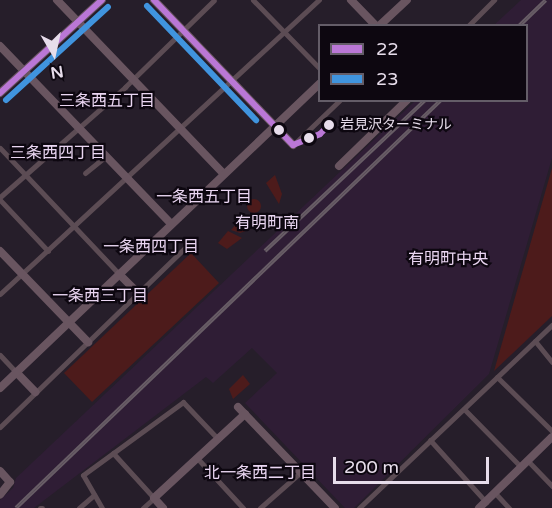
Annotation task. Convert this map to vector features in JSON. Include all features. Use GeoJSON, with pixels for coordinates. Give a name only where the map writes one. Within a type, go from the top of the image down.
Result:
{"type":"FeatureCollection","features":[{"type":"Feature","properties":{"kind":"main road"},"geometry":{"type":"LineString","coordinates":[[0,93],[102,0]]}},
{"type":"Feature","properties":{"kind":"street"},"geometry":{"type":"LineString","coordinates":[[57,0],[224,174]]}},
{"type":"Feature","properties":{"kind":"street"},"geometry":{"type":"LineString","coordinates":[[154,0],[293,145],[338,102]]}},
{"type":"Feature","properties":{"kind":"street"},"geometry":{"type":"LineString","coordinates":[[48,250],[0,199],[132,79],[214,0]]}},
{"type":"Feature","properties":{"kind":"street"},"geometry":{"type":"LineString","coordinates":[[253,0],[318,67]]}},
{"type":"Feature","properties":{"kind":"street"},"geometry":{"type":"LineString","coordinates":[[0,294],[182,130],[319,0]]}},
{"type":"Feature","properties":{"kind":"street"},"geometry":{"type":"LineString","coordinates":[[351,0],[376,24]]}},
{"type":"Feature","properties":{"kind":"street"},"geometry":{"type":"LineString","coordinates":[[380,24],[407,0]]}},
{"type":"Feature","properties":{"kind":"street"},"geometry":{"type":"LineString","coordinates":[[470,24],[494,0]]}},
{"type":"Feature","properties":{"kind":"street"},"geometry":{"type":"LineString","coordinates":[[0,46],[171,224]]}},
{"type":"Feature","properties":{"kind":"street"},"geometry":{"type":"LineString","coordinates":[[0,388],[318,85]]}},
{"type":"Feature","properties":{"kind":"street"},"geometry":{"type":"LineString","coordinates":[[339,166],[405,102]]}},
{"type":"Feature","properties":{"kind":"street"},"geometry":{"type":"LineString","coordinates":[[0,148],[138,293]]}},
{"type":"Feature","properties":{"kind":"street"},"geometry":{"type":"LineString","coordinates":[[85,173],[106,156]]}},
{"type":"Feature","properties":{"kind":"street"},"geometry":{"type":"LineString","coordinates":[[0,427],[186,247]]}},
{"type":"Feature","properties":{"kind":"street"},"geometry":{"type":"LineString","coordinates":[[0,251],[88,342]]}},
{"type":"Feature","properties":{"kind":"street"},"geometry":{"type":"LineString","coordinates":[[359,508],[552,325]]}},
{"type":"Feature","properties":{"kind":"street"},"geometry":{"type":"LineString","coordinates":[[536,341],[552,362]]}},
{"type":"Feature","properties":{"kind":"street"},"geometry":{"type":"LineString","coordinates":[[0,355],[35,392]]}},
{"type":"Feature","properties":{"kind":"street"},"geometry":{"type":"LineString","coordinates":[[479,508],[551,438],[497,377]]}},
{"type":"Feature","properties":{"kind":"street"},"geometry":{"type":"LineString","coordinates":[[102,508],[82,475],[183,402],[218,439]]}},
{"type":"Feature","properties":{"kind":"street"},"geometry":{"type":"LineString","coordinates":[[238,407],[335,508]]}},
{"type":"Feature","properties":{"kind":"street"},"geometry":{"type":"LineString","coordinates":[[464,409],[521,467]]}},
{"type":"Feature","properties":{"kind":"street"},"geometry":{"type":"LineString","coordinates":[[143,508],[245,414]]}},
{"type":"Feature","properties":{"kind":"street"},"geometry":{"type":"LineString","coordinates":[[430,440],[486,502]]}},
{"type":"Feature","properties":{"kind":"street"},"geometry":{"type":"LineString","coordinates":[[113,453],[163,508]]}},
{"type":"Feature","properties":{"kind":"street"},"geometry":{"type":"LineString","coordinates":[[197,458],[243,508]]}},
{"type":"Feature","properties":{"kind":"street"},"geometry":{"type":"LineString","coordinates":[[528,461],[552,486]]}},
{"type":"Feature","properties":{"kind":"street"},"geometry":{"type":"LineString","coordinates":[[0,471],[10,482],[0,495]]}},
{"type":"Feature","properties":{"kind":"street"},"geometry":{"type":"LineString","coordinates":[[260,508],[301,472]]}},
{"type":"Feature","properties":{"kind":"street"},"geometry":{"type":"LineString","coordinates":[[495,493],[509,508]]}},
{"type":"Feature","properties":{"kind":"street"},"geometry":{"type":"LineString","coordinates":[[79,508],[94,495]]}},
{"type":"Feature","properties":{"kind":"shaded area"},"geometry":{"type":"Polygon","coordinates":[[[521,0],[552,0],[552,158],[489,374],[354,508],[345,508],[245,403],[277,373],[252,348],[213,383],[206,377],[34,508],[0,508],[0,500],[13,488],[16,478],[414,102],[528,102],[528,24],[495,24],[521,0]]]}},
{"type":"Feature","properties":{"kind":"shaded area"},"geometry":{"type":"Polygon","coordinates":[[[552,168],[552,316],[494,371],[552,168]]]}},
{"type":"Feature","properties":{"kind":"shaded area"},"geometry":{"type":"Polygon","coordinates":[[[275,175],[282,194],[279,204],[266,183],[275,175]]]}},
{"type":"Feature","properties":{"kind":"shaded area"},"geometry":{"type":"Polygon","coordinates":[[[251,199],[257,199],[261,206],[257,213],[251,213],[247,209],[247,203],[251,199]]]}},
{"type":"Feature","properties":{"kind":"shaded area"},"geometry":{"type":"Polygon","coordinates":[[[238,222],[251,229],[240,233],[231,230],[238,222]]]}},
{"type":"Feature","properties":{"kind":"shaded area"},"geometry":{"type":"Polygon","coordinates":[[[228,231],[242,238],[227,249],[218,243],[228,231]]]}},
{"type":"Feature","properties":{"kind":"shaded area"},"geometry":{"type":"Polygon","coordinates":[[[191,253],[219,283],[92,402],[64,373],[191,253]]]}},
{"type":"Feature","properties":{"kind":"shaded area"},"geometry":{"type":"Polygon","coordinates":[[[243,375],[250,384],[233,399],[229,389],[243,375]]]}},
{"type":"Feature","properties":{"kind":"railway"},"geometry":{"type":"LineString","coordinates":[[521,24],[546,0]]}},
{"type":"Feature","properties":{"kind":"railway"},"geometry":{"type":"LineString","coordinates":[[265,251],[423,102]]}},
{"type":"Feature","properties":{"kind":"railway"},"geometry":{"type":"LineString","coordinates":[[16,508],[439,102]]}},
{"type":"Feature","properties":{"kind":"transit line","name":"22"},"geometry":{"type":"LineString","coordinates":[[0,93],[102,0]]}},
{"type":"Feature","properties":{"kind":"transit line","name":"22"},"geometry":{"type":"LineString","coordinates":[[154,0],[293,145],[320,134],[331,123]]}},
{"type":"Feature","properties":{"kind":"transit line","name":"23"},"geometry":{"type":"LineString","coordinates":[[147,6],[256,120]]}},
{"type":"Feature","properties":{"kind":"transit line","name":"23"},"geometry":{"type":"LineString","coordinates":[[6,100],[108,7]]}},
{"type":"Feature","properties":{"kind":"place","name":"岩見沢ターミナル"},"geometry":{"type":"Point","coordinates":[329,125]}},
{"type":"Feature","properties":{"kind":"district","name":"三条西五丁目"},"geometry":{"type":"Point","coordinates":[107,101]}},
{"type":"Feature","properties":{"kind":"district","name":"三条西四丁目"},"geometry":{"type":"Point","coordinates":[58,153]}},
{"type":"Feature","properties":{"kind":"district","name":"一条西五丁目"},"geometry":{"type":"Point","coordinates":[204,197]}},
{"type":"Feature","properties":{"kind":"district","name":"有明町南"},"geometry":{"type":"Point","coordinates":[267,223]}},
{"type":"Feature","properties":{"kind":"district","name":"一条西四丁目"},"geometry":{"type":"Point","coordinates":[151,247]}},
{"type":"Feature","properties":{"kind":"district","name":"有明町中央"},"geometry":{"type":"Point","coordinates":[448,259]}},
{"type":"Feature","properties":{"kind":"district","name":"一条西三丁目"},"geometry":{"type":"Point","coordinates":[100,296]}},
{"type":"Feature","properties":{"kind":"district","name":"北一条西二丁目"},"geometry":{"type":"Point","coordinates":[260,473]}}]}
